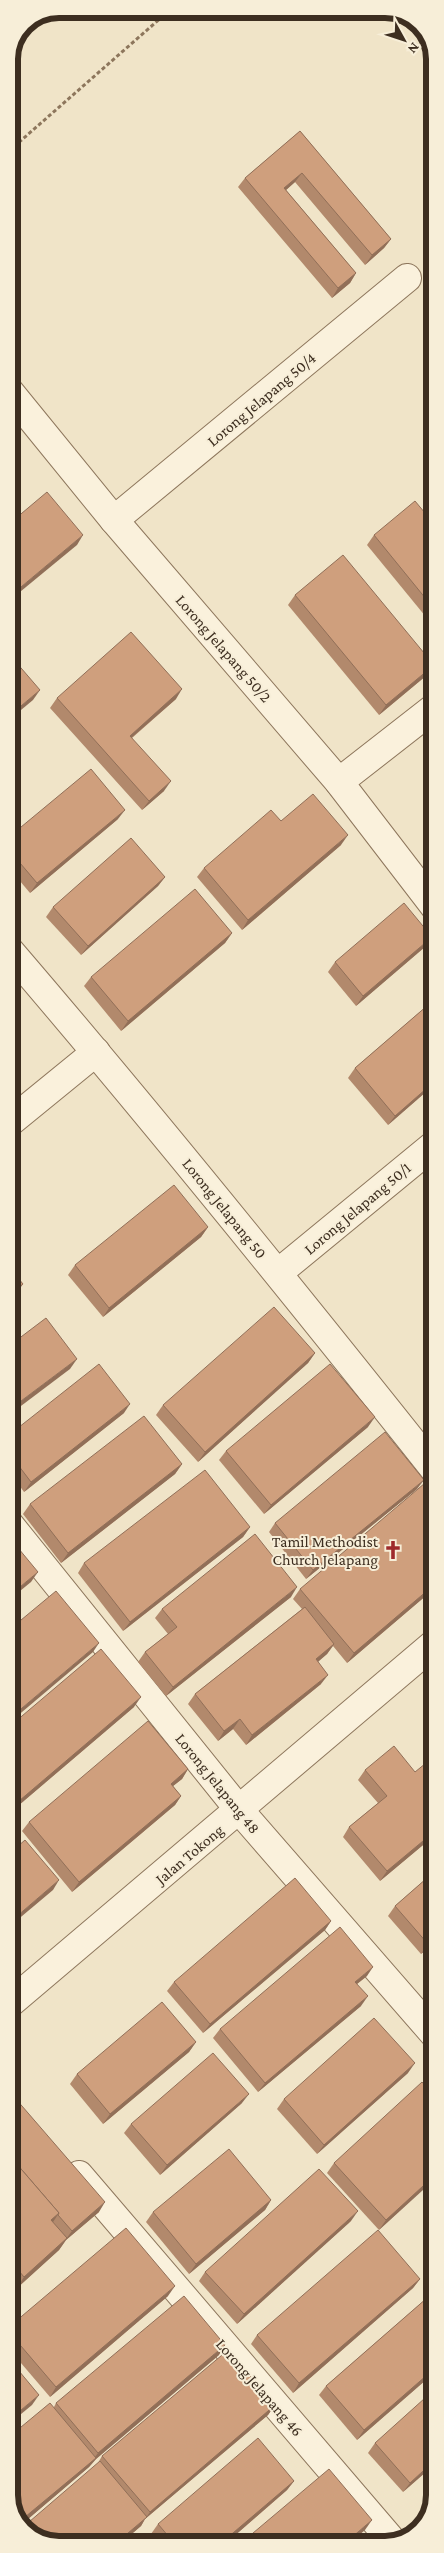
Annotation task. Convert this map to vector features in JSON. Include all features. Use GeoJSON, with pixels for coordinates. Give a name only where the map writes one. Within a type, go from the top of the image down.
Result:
{"type":"FeatureCollection","features":[{"type":"Feature","properties":{"kind":"street","name":"Lorong Jelapang 50/4"},"geometry":{"type":"LineString","coordinates":[[114,520],[407,278]]}},
{"type":"Feature","properties":{"kind":"street","name":"Lorong Jelapang 50/2"},"geometry":{"type":"LineString","coordinates":[[18,402],[114,520],[339,782],[426,896]]}},
{"type":"Feature","properties":{"kind":"street"},"geometry":{"type":"LineString","coordinates":[[339,782],[426,714]]}},
{"type":"Feature","properties":{"kind":"street","name":"Lorong Jelapang 50"},"geometry":{"type":"LineString","coordinates":[[18,961],[278,1273],[427,1459]]}},
{"type":"Feature","properties":{"kind":"street"},"geometry":{"type":"LineString","coordinates":[[18,1116],[96,1052]]}},
{"type":"Feature","properties":{"kind":"street","name":"Lorong Jelapang 50/1"},"geometry":{"type":"LineString","coordinates":[[278,1273],[426,1151]]}},
{"type":"Feature","properties":{"kind":"street","name":"Lorong Jelapang 48"},"geometry":{"type":"LineString","coordinates":[[18,1535],[240,1811],[427,2026]]}},
{"type":"Feature","properties":{"kind":"street","name":"Jalan Tokong"},"geometry":{"type":"LineString","coordinates":[[18,1996],[240,1811],[427,1650]]}},
{"type":"Feature","properties":{"kind":"street","name":"Lorong Jelapang 46"},"geometry":{"type":"LineString","coordinates":[[60,2153],[387,2535]]}},
{"type":"Feature","properties":{"kind":"path"},"geometry":{"type":"LineString","coordinates":[[18,143],[161,18]]}},
{"type":"Feature","properties":{"kind":"building"},"geometry":{"type":"Polygon","coordinates":[[[300,131],[391,239],[372,255],[302,173],[284,188],[356,273],[338,288],[245,178],[300,131]]]}},
{"type":"Feature","properties":{"kind":"building"},"geometry":{"type":"Polygon","coordinates":[[[47,492],[83,535],[18,589],[18,516],[47,492]]]}},
{"type":"Feature","properties":{"kind":"building"},"geometry":{"type":"Polygon","coordinates":[[[415,501],[426,514],[426,599],[374,535],[415,501]]]}},
{"type":"Feature","properties":{"kind":"building"},"geometry":{"type":"Polygon","coordinates":[[[343,555],[426,656],[426,671],[386,705],[295,595],[343,555]]]}},
{"type":"Feature","properties":{"kind":"building"},"geometry":{"type":"Polygon","coordinates":[[[131,632],[182,689],[130,736],[171,781],[149,801],[57,698],[131,632]]]}},
{"type":"Feature","properties":{"kind":"building"},"geometry":{"type":"Polygon","coordinates":[[[18,664],[40,690],[18,708],[18,664]]]}},
{"type":"Feature","properties":{"kind":"building"},"geometry":{"type":"Polygon","coordinates":[[[91,769],[125,810],[37,883],[18,861],[18,830],[91,769]]]}},
{"type":"Feature","properties":{"kind":"building"},"geometry":{"type":"Polygon","coordinates":[[[313,794],[348,835],[248,920],[204,868],[271,810],[281,821],[313,794]]]}},
{"type":"Feature","properties":{"kind":"building"},"geometry":{"type":"Polygon","coordinates":[[[131,838],[165,877],[88,946],[53,907],[131,838]]]}},
{"type":"Feature","properties":{"kind":"building"},"geometry":{"type":"Polygon","coordinates":[[[195,889],[232,933],[128,1021],[91,977],[195,889]]]}},
{"type":"Feature","properties":{"kind":"building"},"geometry":{"type":"Polygon","coordinates":[[[404,903],[426,930],[426,942],[363,996],[335,962],[404,903]]]}},
{"type":"Feature","properties":{"kind":"building"},"geometry":{"type":"Polygon","coordinates":[[[426,1006],[426,1089],[395,1116],[355,1068],[426,1006]]]}},
{"type":"Feature","properties":{"kind":"building"},"geometry":{"type":"Polygon","coordinates":[[[174,1185],[208,1227],[109,1308],[75,1265],[174,1185]]]}},
{"type":"Feature","properties":{"kind":"building"},"geometry":{"type":"Polygon","coordinates":[[[18,1278],[23,1284],[18,1288],[18,1278]]]}},
{"type":"Feature","properties":{"kind":"building"},"geometry":{"type":"Polygon","coordinates":[[[274,1307],[315,1353],[205,1452],[163,1405],[274,1307]]]}},
{"type":"Feature","properties":{"kind":"building"},"geometry":{"type":"Polygon","coordinates":[[[46,1318],[77,1359],[18,1403],[18,1339],[46,1318]]]}},
{"type":"Feature","properties":{"kind":"building"},"geometry":{"type":"Polygon","coordinates":[[[99,1364],[130,1404],[31,1482],[18,1465],[18,1428],[99,1364]]]}},
{"type":"Feature","properties":{"kind":"building"},"geometry":{"type":"Polygon","coordinates":[[[330,1364],[375,1417],[271,1505],[226,1451],[330,1364]]]}},
{"type":"Feature","properties":{"kind":"building"},"geometry":{"type":"Polygon","coordinates":[[[144,1416],[182,1464],[68,1553],[30,1504],[144,1416]]]}},
{"type":"Feature","properties":{"kind":"building"},"geometry":{"type":"Polygon","coordinates":[[[385,1432],[424,1480],[313,1570],[275,1523],[385,1432]]]}},
{"type":"Feature","properties":{"kind":"building"},"geometry":{"type":"Polygon","coordinates":[[[205,1470],[250,1527],[130,1622],[84,1563],[205,1470]]]}},
{"type":"Feature","properties":{"kind":"building","name":"Tamil Methodist Church Jelapang"},"geometry":{"type":"Polygon","coordinates":[[[425,1483],[427,1485],[427,1591],[354,1653],[300,1589],[425,1483]]]}},
{"type":"Feature","properties":{"kind":"building"},"geometry":{"type":"Polygon","coordinates":[[[255,1534],[297,1587],[173,1687],[145,1652],[177,1627],[162,1609],[255,1534]]]}},
{"type":"Feature","properties":{"kind":"building"},"geometry":{"type":"Polygon","coordinates":[[[18,1548],[38,1572],[18,1589],[18,1548]]]}},
{"type":"Feature","properties":{"kind":"building"},"geometry":{"type":"Polygon","coordinates":[[[56,1591],[99,1643],[18,1711],[18,1623],[56,1591]]]}},
{"type":"Feature","properties":{"kind":"building"},"geometry":{"type":"Polygon","coordinates":[[[305,1607],[334,1644],[316,1659],[328,1675],[252,1735],[240,1719],[224,1731],[195,1694],[305,1607]]]}},
{"type":"Feature","properties":{"kind":"building"},"geometry":{"type":"Polygon","coordinates":[[[101,1649],[141,1697],[19,1801],[18,1719],[101,1649]]]}},
{"type":"Feature","properties":{"kind":"building"},"geometry":{"type":"Polygon","coordinates":[[[148,1721],[188,1769],[171,1784],[181,1796],[79,1882],[29,1822],[148,1721]]]}},
{"type":"Feature","properties":{"kind":"building"},"geometry":{"type":"Polygon","coordinates":[[[394,1746],[415,1772],[427,1762],[427,1838],[387,1871],[349,1827],[387,1796],[365,1770],[394,1746]]]}},
{"type":"Feature","properties":{"kind":"building"},"geometry":{"type":"Polygon","coordinates":[[[25,1840],[59,1880],[18,1915],[18,1846],[25,1840]]]}},
{"type":"Feature","properties":{"kind":"building"},"geometry":{"type":"Polygon","coordinates":[[[295,1878],[331,1921],[210,2024],[174,1982],[295,1878]]]}},
{"type":"Feature","properties":{"kind":"building"},"geometry":{"type":"Polygon","coordinates":[[[427,1878],[427,1943],[395,1906],[427,1878]]]}},
{"type":"Feature","properties":{"kind":"building"},"geometry":{"type":"Polygon","coordinates":[[[340,1927],[373,1967],[355,1982],[368,1996],[265,2083],[220,2029],[340,1927]]]}},
{"type":"Feature","properties":{"kind":"building"},"geometry":{"type":"Polygon","coordinates":[[[162,2002],[196,2042],[110,2114],[77,2074],[162,2002]]]}},
{"type":"Feature","properties":{"kind":"building"},"geometry":{"type":"Polygon","coordinates":[[[374,2018],[415,2063],[324,2145],[284,2099],[374,2018]]]}},
{"type":"Feature","properties":{"kind":"building"},"geometry":{"type":"Polygon","coordinates":[[[213,2053],[249,2094],[167,2165],[131,2124],[213,2053]]]}},
{"type":"Feature","properties":{"kind":"building"},"geometry":{"type":"Polygon","coordinates":[[[422,2082],[427,2087],[427,2182],[386,2220],[334,2163],[422,2082]]]}},
{"type":"Feature","properties":{"kind":"building"},"geometry":{"type":"Polygon","coordinates":[[[18,2101],[105,2202],[72,2231],[58,2215],[59,2213],[18,2165],[18,2101]]]}},
{"type":"Feature","properties":{"kind":"building"},"geometry":{"type":"Polygon","coordinates":[[[229,2149],[271,2200],[196,2264],[153,2212],[229,2149]]]}},
{"type":"Feature","properties":{"kind":"building"},"geometry":{"type":"Polygon","coordinates":[[[18,2165],[59,2213],[51,2220],[67,2238],[24,2277],[18,2270],[18,2165]]]}},
{"type":"Feature","properties":{"kind":"building"},"geometry":{"type":"Polygon","coordinates":[[[319,2169],[358,2211],[244,2314],[205,2272],[319,2169]]]}},
{"type":"Feature","properties":{"kind":"building"},"geometry":{"type":"Polygon","coordinates":[[[126,2228],[175,2286],[56,2387],[18,2343],[18,2319],[126,2228]]]}},
{"type":"Feature","properties":{"kind":"building"},"geometry":{"type":"Polygon","coordinates":[[[378,2230],[420,2279],[299,2383],[257,2335],[378,2230]]]}},
{"type":"Feature","properties":{"kind":"building"},"geometry":{"type":"Polygon","coordinates":[[[184,2296],[225,2345],[98,2453],[56,2403],[184,2296]]]}},
{"type":"Feature","properties":{"kind":"building"},"geometry":{"type":"Polygon","coordinates":[[[427,2298],[427,2375],[364,2430],[326,2386],[427,2298]]]}},
{"type":"Feature","properties":{"kind":"building"},"geometry":{"type":"Polygon","coordinates":[[[228,2350],[275,2405],[150,2512],[102,2456],[228,2350]]]}},
{"type":"Feature","properties":{"kind":"building"},"geometry":{"type":"Polygon","coordinates":[[[18,2370],[39,2395],[18,2412],[18,2370]]]}},
{"type":"Feature","properties":{"kind":"building"},"geometry":{"type":"Polygon","coordinates":[[[427,2396],[427,2467],[410,2483],[375,2443],[427,2396]]]}},
{"type":"Feature","properties":{"kind":"building"},"geometry":{"type":"Polygon","coordinates":[[[50,2403],[96,2458],[24,2518],[18,2500],[18,2430],[50,2403]]]}},
{"type":"Feature","properties":{"kind":"building"},"geometry":{"type":"Polygon","coordinates":[[[258,2438],[294,2481],[231,2535],[167,2535],[158,2524],[258,2438]]]}},
{"type":"Feature","properties":{"kind":"building"},"geometry":{"type":"Polygon","coordinates":[[[100,2461],[147,2517],[126,2535],[50,2535],[36,2529],[28,2523],[100,2461]]]}},
{"type":"Feature","properties":{"kind":"building"},"geometry":{"type":"Polygon","coordinates":[[[329,2469],[372,2520],[354,2535],[251,2535],[329,2469]]]}},
{"type":"Feature","properties":{"kind":"place","name":"Tamil Methodist Church Jelapang"},"geometry":{"type":"Point","coordinates":[393,1550]}}]}
